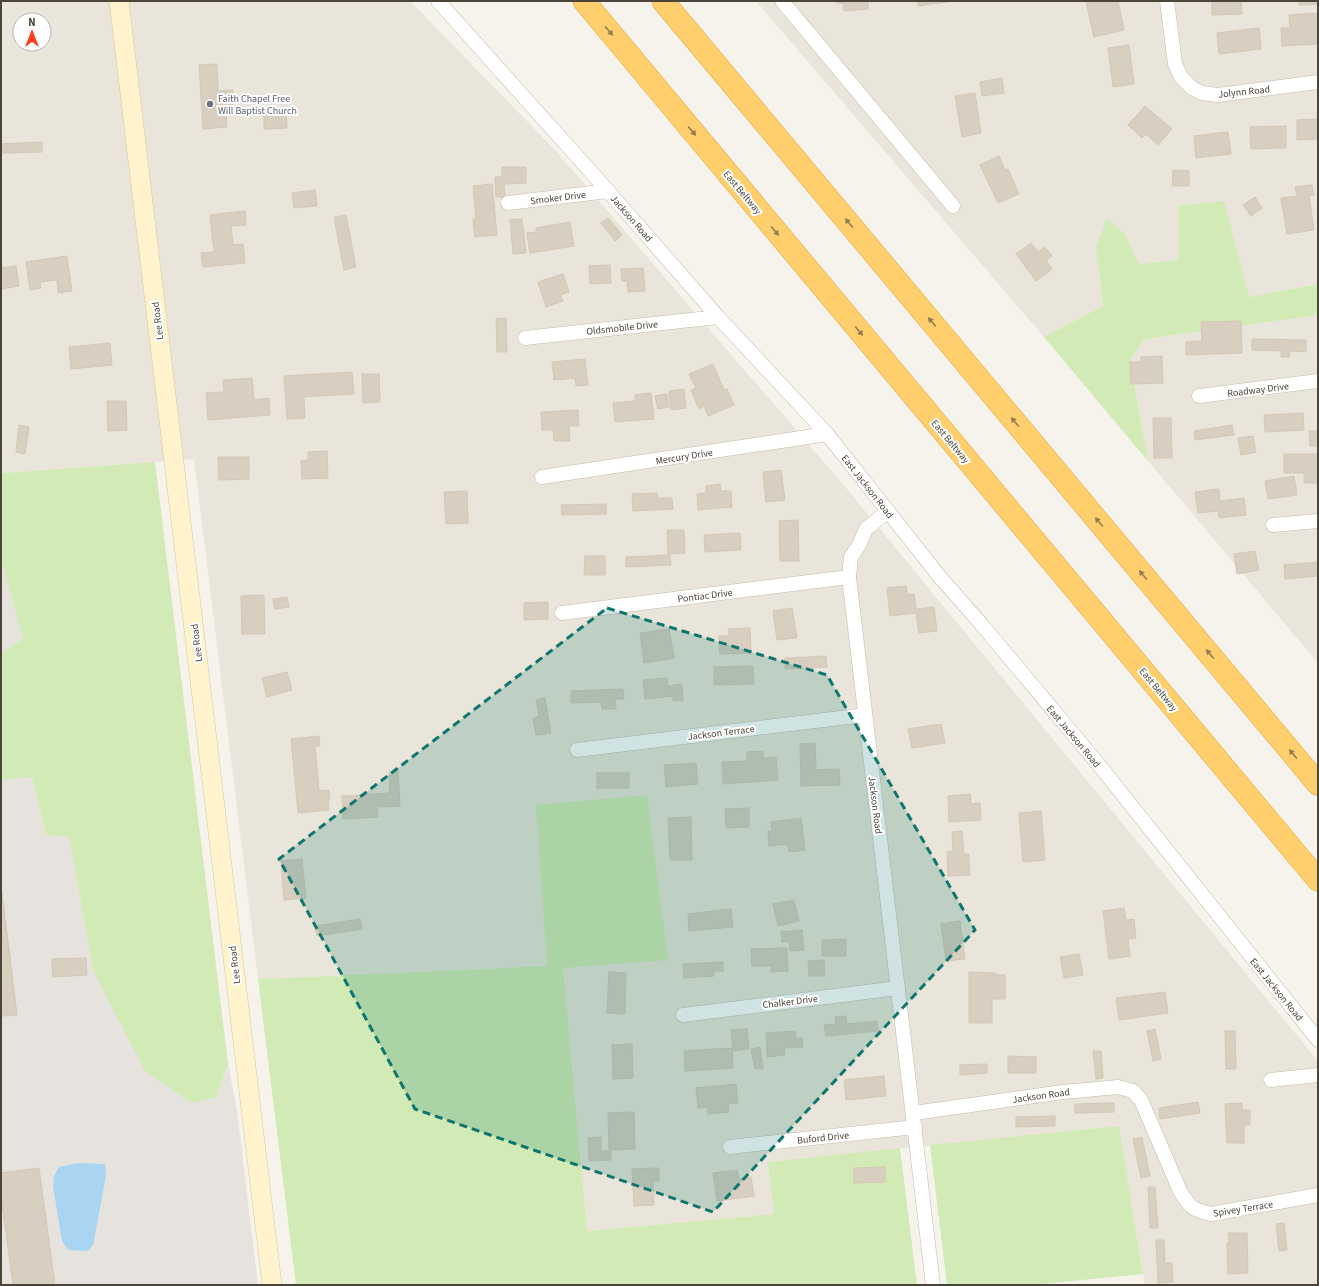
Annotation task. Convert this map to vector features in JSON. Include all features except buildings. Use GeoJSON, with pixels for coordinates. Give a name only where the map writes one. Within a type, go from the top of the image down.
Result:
{"type":"FeatureCollection","features":[{"type":"Feature","properties":{"kind":"highway","name":"East Beltway"},"geometry":{"type":"LineString","coordinates":[[584,1],[1318,880]]}},
{"type":"Feature","properties":{"kind":"highway"},"geometry":{"type":"LineString","coordinates":[[663,1],[1318,784]]}},
{"type":"Feature","properties":{"kind":"street","name":"Lee Road"},"geometry":{"type":"LineString","coordinates":[[119,1],[272,1285]]}},
{"type":"Feature","properties":{"kind":"street","name":"Jackson Road"},"geometry":{"type":"LineString","coordinates":[[438,1],[608,191],[718,317],[827,434]]}},
{"type":"Feature","properties":{"kind":"street"},"geometry":{"type":"LineString","coordinates":[[782,1],[954,206]]}},
{"type":"Feature","properties":{"kind":"street","name":"Jolynn Road"},"geometry":{"type":"LineString","coordinates":[[1167,1],[1175,64],[1181,77],[1192,88],[1202,93],[1218,95],[1318,82]]}},
{"type":"Feature","properties":{"kind":"street","name":"Smoker Drive"},"geometry":{"type":"LineString","coordinates":[[508,203],[608,191]]}},
{"type":"Feature","properties":{"kind":"street","name":"Oldsmobile Drive"},"geometry":{"type":"LineString","coordinates":[[525,338],[718,317]]}},
{"type":"Feature","properties":{"kind":"street","name":"Roadway Drive"},"geometry":{"type":"LineString","coordinates":[[1199,396],[1318,381]]}},
{"type":"Feature","properties":{"kind":"street","name":"Mercury Drive"},"geometry":{"type":"LineString","coordinates":[[542,477],[827,434]]}},
{"type":"Feature","properties":{"kind":"street","name":"East Jackson Road"},"geometry":{"type":"LineString","coordinates":[[827,434],[939,576],[1099,765],[1318,1040]]}},
{"type":"Feature","properties":{"kind":"street","name":"Jackson Road"},"geometry":{"type":"LineString","coordinates":[[888,511],[866,529],[859,545],[851,557],[849,577],[914,1113],[933,1285]]}},
{"type":"Feature","properties":{"kind":"street"},"geometry":{"type":"LineString","coordinates":[[1273,525],[1318,521]]}},
{"type":"Feature","properties":{"kind":"street","name":"Pontiac Drive"},"geometry":{"type":"LineString","coordinates":[[562,613],[849,577]]}},
{"type":"Feature","properties":{"kind":"street","name":"Jackson Terrace"},"geometry":{"type":"LineString","coordinates":[[577,750],[865,715]]}},
{"type":"Feature","properties":{"kind":"street","name":"Chalker Drive"},"geometry":{"type":"LineString","coordinates":[[682,1015],[898,988]]}},
{"type":"Feature","properties":{"kind":"street"},"geometry":{"type":"LineString","coordinates":[[1271,1080],[1318,1076]]}},
{"type":"Feature","properties":{"kind":"street","name":"Jackson Road"},"geometry":{"type":"LineString","coordinates":[[914,1113],[1063,1092],[1118,1087],[1133,1091],[1141,1100],[1151,1122]]}},
{"type":"Feature","properties":{"kind":"street","name":"Spivey Terrace"},"geometry":{"type":"LineString","coordinates":[[1151,1122],[1180,1191],[1187,1203],[1196,1211],[1210,1214],[1318,1195]]}},
{"type":"Feature","properties":{"kind":"street","name":"Buford Drive"},"geometry":{"type":"LineString","coordinates":[[730,1147],[915,1127]]}},
{"type":"Feature","properties":{"kind":"highlighted area"},"geometry":{"type":"Polygon","coordinates":[[[607,608],[827,675],[975,930],[713,1212],[415,1109],[279,859],[607,608]]]}},
{"type":"Feature","properties":{"kind":"shaded area"},"geometry":{"type":"Polygon","coordinates":[[[1,1],[410,1],[555,150],[847,489],[1318,1061],[1318,1285],[1145,1285],[1119,1126],[769,1162],[774,1214],[587,1231],[563,968],[537,805],[547,966],[258,979],[194,459],[1,473],[1,1]]]}},
{"type":"Feature","properties":{"kind":"shaded area"},"geometry":{"type":"Polygon","coordinates":[[[756,1],[1318,1],[1318,284],[1249,297],[1180,260],[1139,264],[1125,234],[1096,248],[1103,306],[1044,337],[756,1]]]}},
{"type":"Feature","properties":{"kind":"shaded area"},"geometry":{"type":"Polygon","coordinates":[[[1318,315],[1318,663],[1148,461],[1130,360],[1145,339],[1318,315]]]}},
{"type":"Feature","properties":{"kind":"shaded area"},"geometry":{"type":"Polygon","coordinates":[[[1,560],[23,638],[1,654],[1,560]]]}},
{"type":"Feature","properties":{"kind":"shaded area"},"geometry":{"type":"Polygon","coordinates":[[[32,777],[46,835],[69,837],[93,970],[216,1097],[228,1064],[237,1111],[258,1285],[1,1285],[1,780],[32,777]]]}},
{"type":"Feature","properties":{"kind":"green space"},"geometry":{"type":"Polygon","coordinates":[[[1224,201],[1249,297],[1318,284],[1318,315],[1145,339],[1130,360],[1148,461],[1044,337],[1103,306],[1096,248],[1107,218],[1125,234],[1139,264],[1179,260],[1178,206],[1224,201]]]}},
{"type":"Feature","properties":{"kind":"green space"},"geometry":{"type":"Polygon","coordinates":[[[155,462],[228,1064],[216,1097],[191,1103],[145,1071],[93,970],[69,837],[46,835],[32,777],[1,780],[1,654],[23,638],[1,560],[1,469],[2,473],[155,462]]]}},
{"type":"Feature","properties":{"kind":"green space"},"geometry":{"type":"Polygon","coordinates":[[[647,795],[668,960],[563,968],[587,1231],[774,1214],[768,1162],[900,1148],[917,1285],[296,1285],[258,979],[547,966],[536,805],[647,795]]]}},
{"type":"Feature","properties":{"kind":"green space"},"geometry":{"type":"Polygon","coordinates":[[[1119,1126],[1143,1274],[1031,1285],[947,1285],[930,1145],[1119,1126]]]}},
{"type":"Feature","properties":{"kind":"water"},"geometry":{"type":"Polygon","coordinates":[[[79,1163],[105,1164],[106,1176],[93,1245],[88,1251],[68,1250],[62,1241],[53,1186],[54,1176],[59,1167],[79,1163]]]}},
{"type":"Feature","properties":{"kind":"place","name":"Faith Chapel Free Will Baptist Church"},"geometry":{"type":"Point","coordinates":[210,104]}}]}
